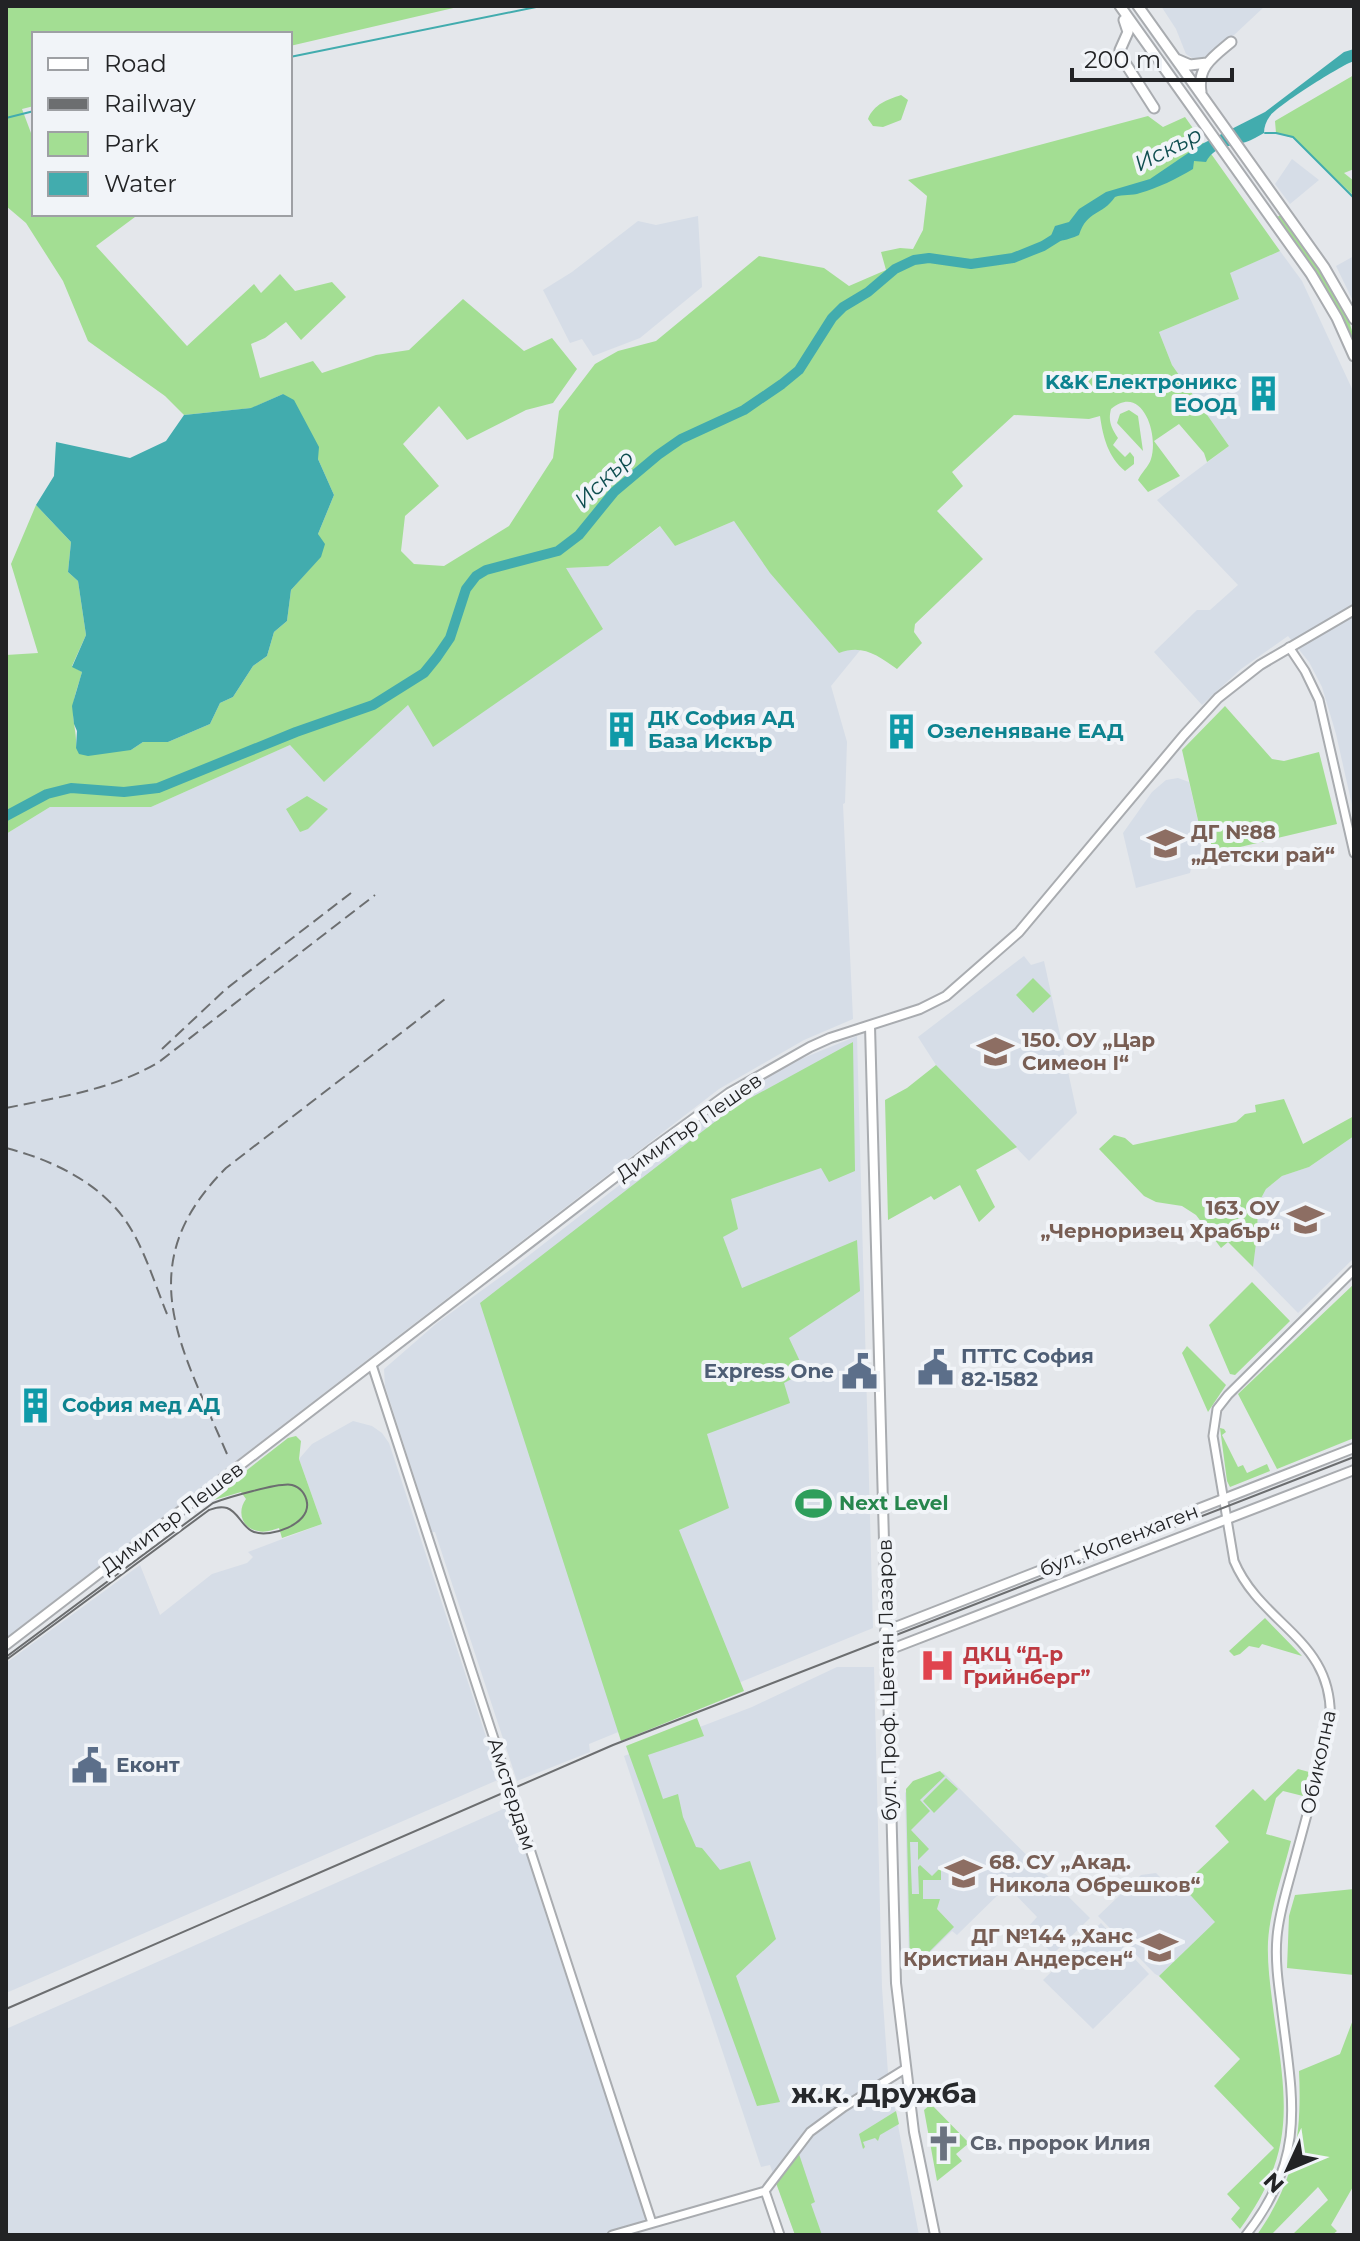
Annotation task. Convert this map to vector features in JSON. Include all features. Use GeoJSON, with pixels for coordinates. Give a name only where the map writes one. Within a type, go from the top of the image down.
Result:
{"type":"FeatureCollection","features":[{"type":"Feature","properties":{"kind":"highway"},"geometry":{"type":"LineString","coordinates":[[1118,6],[1128,26],[1120,50],[1122,58],[1154,108]]}},
{"type":"Feature","properties":{"kind":"highway"},"geometry":{"type":"LineString","coordinates":[[1118,6],[1318,285],[1354,356]]}},
{"type":"Feature","properties":{"kind":"highway"},"geometry":{"type":"LineString","coordinates":[[1138,6],[1324,267],[1354,319]]}},
{"type":"Feature","properties":{"kind":"highway"},"geometry":{"type":"LineString","coordinates":[[1125,41],[1139,43],[1161,63]]}},
{"type":"Feature","properties":{"kind":"highway"},"geometry":{"type":"LineString","coordinates":[[1201,95],[1200,76],[1207,63],[1231,42]]}},
{"type":"Feature","properties":{"kind":"highway"},"geometry":{"type":"LineString","coordinates":[[1175,59],[1190,65],[1207,63]]}},
{"type":"Feature","properties":{"kind":"main road","name":"Димитър Пешев"},"geometry":{"type":"LineString","coordinates":[[6,1645],[729,1093],[820,1043],[920,1009],[946,996],[1019,932],[1207,709],[1244,676],[1354,610]]}},
{"type":"Feature","properties":{"kind":"main road","name":"бул. Проф. Цветан Лазаров"},"geometry":{"type":"LineString","coordinates":[[870,1026],[896,1983],[905,2069],[935,2235]]}},
{"type":"Feature","properties":{"kind":"main road","name":"бул. Копенхаген"},"geometry":{"type":"LineString","coordinates":[[885,1631],[1354,1448]]}},
{"type":"Feature","properties":{"kind":"main road","name":"бул. Копенхаген"},"geometry":{"type":"LineString","coordinates":[[886,1651],[1354,1470]]}},
{"type":"Feature","properties":{"kind":"street"},"geometry":{"type":"LineString","coordinates":[[1289,647],[1319,700],[1354,853]]}},
{"type":"Feature","properties":{"kind":"street","name":"Обиколна"},"geometry":{"type":"LineString","coordinates":[[1246,2235],[1267,2206],[1290,2144],[1292,2087],[1277,1971],[1277,1933],[1330,1724],[1332,1705],[1326,1679],[1317,1662],[1240,1574],[1234,1561],[1213,1436],[1217,1409],[1239,1383],[1354,1270]]}},
{"type":"Feature","properties":{"kind":"street","name":"Амстердам"},"geometry":{"type":"LineString","coordinates":[[372,1365],[652,2223]]}},
{"type":"Feature","properties":{"kind":"street"},"geometry":{"type":"LineString","coordinates":[[612,2235],[765,2191],[810,2132],[905,2069]]}},
{"type":"Feature","properties":{"kind":"street"},"geometry":{"type":"LineString","coordinates":[[765,2191],[780,2235]]}},
{"type":"Feature","properties":{"kind":"shaded area"},"geometry":{"type":"Polygon","coordinates":[[[1161,6],[1265,6],[1233,36],[1200,60],[1186,54],[1176,29],[1161,6]]]}},
{"type":"Feature","properties":{"kind":"shaded area"},"geometry":{"type":"Polygon","coordinates":[[[1292,159],[1319,180],[1290,204],[1275,184],[1292,159]]]}},
{"type":"Feature","properties":{"kind":"shaded area"},"geometry":{"type":"Polygon","coordinates":[[[698,216],[702,287],[640,338],[593,356],[582,339],[570,343],[543,290],[572,272],[638,221],[656,225],[698,216]]]}},
{"type":"Feature","properties":{"kind":"shaded area"},"geometry":{"type":"Polygon","coordinates":[[[1280,251],[1302,281],[1354,393],[1354,814],[1322,687],[1309,662],[1288,636],[1241,669],[1202,705],[1154,652],[1197,610],[1210,610],[1238,585],[1157,500],[1229,446],[1172,365],[1159,332],[1239,299],[1229,273],[1280,251]]]}},
{"type":"Feature","properties":{"kind":"shaded area"},"geometry":{"type":"Polygon","coordinates":[[[1354,256],[1354,303],[1336,266],[1354,256]]]}},
{"type":"Feature","properties":{"kind":"shaded area"},"geometry":{"type":"Polygon","coordinates":[[[734,521],[866,643],[831,686],[847,742],[843,804],[853,1019],[804,1040],[719,1089],[6,1638],[6,834],[50,807],[151,807],[290,745],[325,781],[408,705],[433,746],[566,568],[608,566],[661,526],[675,546],[734,521]]]}},
{"type":"Feature","properties":{"kind":"shaded area","name":"ДГ №88 „Детски рай“"},"geometry":{"type":"Polygon","coordinates":[[[1178,778],[1189,782],[1206,855],[1193,860],[1190,873],[1136,888],[1123,833],[1152,792],[1166,780],[1178,778]]]}},
{"type":"Feature","properties":{"kind":"shaded area","name":"150. ОУ „Цар Симеон I“"},"geometry":{"type":"Polygon","coordinates":[[[1024,956],[1031,965],[1044,961],[1077,1113],[1029,1161],[936,1065],[918,1037],[1024,956]]]}},
{"type":"Feature","properties":{"kind":"shaded area"},"geometry":{"type":"Polygon","coordinates":[[[857,1036],[873,1628],[589,1744],[590,1752],[517,1781],[435,1532],[432,1532],[385,1386],[384,1369],[437,1323],[725,1103],[801,1059],[857,1036]]]}},
{"type":"Feature","properties":{"kind":"shaded area","name":"163. ОУ „Черноризец Храбър“"},"geometry":{"type":"Polygon","coordinates":[[[1354,1136],[1354,1258],[1298,1313],[1253,1267],[1258,1204],[1266,1189],[1282,1176],[1309,1167],[1354,1136]]]}},
{"type":"Feature","properties":{"kind":"shaded area"},"geometry":{"type":"Polygon","coordinates":[[[353,1421],[372,1426],[389,1443],[500,1779],[6,1993],[6,1663],[140,1565],[160,1615],[212,1574],[247,1563],[253,1557],[248,1552],[322,1524],[299,1459],[312,1444],[353,1421]]]}},
{"type":"Feature","properties":{"kind":"shaded area"},"geometry":{"type":"Polygon","coordinates":[[[837,1667],[874,1667],[882,1988],[888,2073],[919,2235],[795,2235],[770,2165],[761,2167],[624,1756],[752,1707],[837,1667]]]}},
{"type":"Feature","properties":{"kind":"shaded area","name":"68. СУ „Акад. Никола Обрешков“"},"geometry":{"type":"Polygon","coordinates":[[[943,1772],[1090,1918],[1053,1954],[1027,1928],[1037,1917],[1007,1886],[957,1935],[952,1931],[914,1968],[909,1968],[905,1793],[912,1785],[943,1772]]]}},
{"type":"Feature","properties":{"kind":"shaded area"},"geometry":{"type":"Polygon","coordinates":[[[512,1805],[550,1929],[650,2223],[612,2235],[6,2235],[6,2029],[512,1805]]]}},
{"type":"Feature","properties":{"kind":"shaded area","name":"ДГ №144 „Ханс Кристиан Андерсен“"},"geometry":{"type":"Polygon","coordinates":[[[1156,1873],[1175,1892],[1182,1886],[1216,1922],[1159,1976],[1098,1916],[1141,1875],[1156,1873]]]}},
{"type":"Feature","properties":{"kind":"shaded area"},"geometry":{"type":"Polygon","coordinates":[[[1101,1923],[1149,1974],[1093,2029],[1043,1980],[1101,1923]]]}},
{"type":"Feature","properties":{"kind":"green space"},"geometry":{"type":"Polygon","coordinates":[[[6,6],[462,6],[292,46],[292,32],[32,32],[32,106],[22,109],[32,136],[32,216],[136,216],[96,246],[187,346],[254,284],[261,293],[280,274],[295,291],[332,282],[346,297],[301,340],[286,322],[251,344],[260,378],[313,361],[322,373],[376,355],[409,350],[463,299],[524,351],[552,338],[577,369],[553,403],[526,410],[467,440],[439,406],[403,444],[439,486],[405,516],[401,551],[414,564],[444,566],[509,526],[553,458],[559,411],[595,364],[618,351],[656,341],[759,256],[824,268],[849,286],[886,270],[881,252],[913,249],[923,230],[927,196],[908,180],[1148,116],[1163,127],[1185,117],[1280,251],[1230,273],[1239,299],[1159,332],[1172,365],[1229,446],[1207,462],[1204,453],[1179,424],[1154,441],[1180,476],[1148,492],[1138,480],[1151,459],[1150,425],[1146,415],[1131,402],[1111,409],[1110,417],[1118,438],[1113,445],[1125,457],[1130,452],[1134,457],[1134,464],[1125,471],[1107,446],[1100,416],[1089,419],[1014,415],[952,472],[963,486],[937,511],[983,559],[915,624],[914,632],[922,643],[897,669],[863,651],[839,653],[770,573],[734,521],[675,546],[660,526],[608,566],[566,568],[603,629],[433,747],[408,705],[324,782],[290,745],[151,807],[50,807],[6,834],[6,655],[38,653],[11,564],[36,505],[71,542],[68,572],[78,581],[86,635],[72,666],[82,672],[73,705],[76,748],[131,750],[143,742],[168,742],[210,724],[220,703],[233,697],[253,666],[267,656],[274,632],[287,621],[291,590],[321,556],[318,534],[334,495],[283,394],[252,408],[184,415],[165,396],[88,341],[63,281],[26,223],[6,206],[6,6]]]}},
{"type":"Feature","properties":{"kind":"green space"},"geometry":{"type":"Polygon","coordinates":[[[1354,75],[1354,169],[1344,173],[1354,181],[1354,196],[1293,138],[1276,133],[1275,121],[1354,75]]]}},
{"type":"Feature","properties":{"kind":"green space"},"geometry":{"type":"Polygon","coordinates":[[[901,95],[908,100],[901,120],[883,127],[873,126],[868,119],[877,106],[901,95]]]}},
{"type":"Feature","properties":{"kind":"green space"},"geometry":{"type":"Polygon","coordinates":[[[1281,215],[1336,295],[1346,313],[1354,344],[1333,300],[1277,217],[1281,215]]]}},
{"type":"Feature","properties":{"kind":"green space"},"geometry":{"type":"Polygon","coordinates":[[[1129,410],[1138,416],[1143,451],[1117,423],[1120,414],[1129,410]]]}},
{"type":"Feature","properties":{"kind":"green space"},"geometry":{"type":"Polygon","coordinates":[[[1225,706],[1272,759],[1284,761],[1319,752],[1337,824],[1206,855],[1182,750],[1225,706]]]}},
{"type":"Feature","properties":{"kind":"green space"},"geometry":{"type":"Polygon","coordinates":[[[307,796],[328,809],[308,829],[300,832],[286,809],[307,796]]]}},
{"type":"Feature","properties":{"kind":"green space"},"geometry":{"type":"Polygon","coordinates":[[[1033,978],[1051,996],[1033,1013],[1016,995],[1033,978]]]}},
{"type":"Feature","properties":{"kind":"green space"},"geometry":{"type":"Polygon","coordinates":[[[853,1042],[855,1171],[829,1182],[821,1168],[731,1199],[738,1229],[723,1237],[742,1288],[857,1240],[860,1291],[789,1338],[805,1372],[784,1383],[790,1403],[707,1434],[729,1508],[679,1530],[744,1691],[621,1741],[480,1303],[734,1107],[853,1042]]]}},
{"type":"Feature","properties":{"kind":"green space"},"geometry":{"type":"Polygon","coordinates":[[[936,1065],[1017,1147],[976,1170],[995,1207],[979,1222],[960,1185],[934,1200],[931,1196],[888,1220],[885,1100],[907,1088],[936,1065]]]}},
{"type":"Feature","properties":{"kind":"green space"},"geometry":{"type":"Polygon","coordinates":[[[1284,1099],[1303,1144],[1354,1116],[1354,1136],[1309,1167],[1282,1176],[1266,1189],[1258,1204],[1253,1267],[1228,1242],[1221,1248],[1196,1215],[1182,1206],[1156,1202],[1144,1196],[1099,1149],[1114,1135],[1125,1138],[1133,1145],[1236,1122],[1245,1114],[1256,1112],[1255,1105],[1284,1099]]]}},
{"type":"Feature","properties":{"kind":"green space"},"geometry":{"type":"Polygon","coordinates":[[[1252,1282],[1290,1321],[1235,1375],[1230,1374],[1209,1325],[1252,1282]]]}},
{"type":"Feature","properties":{"kind":"green space"},"geometry":{"type":"Polygon","coordinates":[[[1354,1284],[1354,1438],[1277,1469],[1238,1394],[1354,1284]]]}},
{"type":"Feature","properties":{"kind":"green space"},"geometry":{"type":"Polygon","coordinates":[[[1187,1346],[1226,1385],[1208,1412],[1182,1353],[1187,1346]]]}},
{"type":"Feature","properties":{"kind":"green space"},"geometry":{"type":"Polygon","coordinates":[[[1220,1428],[1226,1432],[1222,1435],[1238,1467],[1243,1465],[1247,1473],[1267,1464],[1270,1471],[1230,1487],[1220,1428]]]}},
{"type":"Feature","properties":{"kind":"green space"},"geometry":{"type":"Polygon","coordinates":[[[296,1436],[301,1441],[299,1459],[322,1524],[282,1538],[279,1528],[261,1532],[244,1523],[241,1514],[246,1499],[241,1492],[214,1500],[215,1495],[288,1438],[296,1436]]]}},
{"type":"Feature","properties":{"kind":"green space"},"geometry":{"type":"Polygon","coordinates":[[[1265,1618],[1302,1656],[1262,1644],[1259,1648],[1249,1646],[1234,1656],[1229,1651],[1265,1618]]]}},
{"type":"Feature","properties":{"kind":"green space"},"geometry":{"type":"Polygon","coordinates":[[[697,1718],[704,1736],[648,1755],[663,1799],[678,1794],[683,1817],[696,1847],[702,1848],[720,1870],[750,1861],[776,1939],[736,1976],[780,2102],[757,2106],[626,1746],[697,1718]]]}},
{"type":"Feature","properties":{"kind":"green space"},"geometry":{"type":"Polygon","coordinates":[[[1298,1769],[1309,1772],[1303,1796],[1283,1791],[1276,1798],[1266,1834],[1291,1841],[1274,1904],[1268,1942],[1282,2075],[1283,2126],[1271,2176],[1240,2229],[1231,2219],[1240,2208],[1227,2194],[1274,2148],[1214,2086],[1240,2059],[1159,1976],[1215,1922],[1182,1886],[1229,1842],[1215,1826],[1253,1789],[1265,1801],[1298,1769]]]}},
{"type":"Feature","properties":{"kind":"green space"},"geometry":{"type":"Polygon","coordinates":[[[940,1771],[945,1776],[920,1800],[930,1811],[911,1830],[929,1849],[918,1860],[918,1842],[910,1842],[912,1894],[919,1894],[920,1865],[932,1876],[941,1867],[941,1880],[923,1880],[923,1899],[940,1899],[937,1909],[954,1927],[914,1967],[910,1967],[906,1789],[913,1781],[940,1771]]]}},
{"type":"Feature","properties":{"kind":"green space"},"geometry":{"type":"Polygon","coordinates":[[[946,1778],[958,1789],[934,1813],[923,1801],[946,1778]]]}},
{"type":"Feature","properties":{"kind":"green space"},"geometry":{"type":"Polygon","coordinates":[[[1354,1889],[1354,1975],[1287,1968],[1289,1916],[1295,1895],[1354,1889]]]}},
{"type":"Feature","properties":{"kind":"green space"},"geometry":{"type":"Polygon","coordinates":[[[1354,2017],[1354,2185],[1331,2225],[1337,2231],[1332,2235],[1292,2235],[1328,2200],[1318,2187],[1271,2235],[1257,2235],[1280,2195],[1293,2157],[1299,2116],[1299,2071],[1340,2054],[1354,2017]]]}},
{"type":"Feature","properties":{"kind":"green space"},"geometry":{"type":"Polygon","coordinates":[[[931,2104],[969,2143],[956,2154],[962,2161],[937,2181],[924,2110],[931,2104]]]}},
{"type":"Feature","properties":{"kind":"green space"},"geometry":{"type":"Polygon","coordinates":[[[896,2111],[899,2124],[880,2135],[878,2141],[875,2138],[863,2142],[863,2149],[859,2134],[896,2111]]]}},
{"type":"Feature","properties":{"kind":"green space"},"geometry":{"type":"Polygon","coordinates":[[[798,2151],[822,2235],[795,2235],[776,2183],[798,2151]]]}},
{"type":"Feature","properties":{"kind":"water"},"geometry":{"type":"Polygon","coordinates":[[[1354,49],[1354,61],[1310,86],[1275,111],[1267,120],[1264,133],[1218,150],[1206,162],[1194,161],[1193,169],[1160,186],[1115,197],[1086,221],[1079,235],[1048,243],[1055,226],[1069,222],[1079,209],[1106,192],[1150,179],[1200,145],[1265,112],[1344,52],[1354,49]]]}},
{"type":"Feature","properties":{"kind":"water"},"geometry":{"type":"Polygon","coordinates":[[[283,394],[294,400],[319,447],[318,459],[334,495],[318,534],[325,544],[321,557],[291,590],[287,621],[274,632],[267,656],[253,666],[233,697],[220,703],[210,724],[168,742],[143,742],[131,750],[88,756],[79,754],[72,706],[82,672],[72,667],[86,635],[78,581],[68,572],[71,542],[36,505],[54,476],[56,442],[130,458],[166,441],[184,415],[251,408],[283,394]]]}},
{"type":"Feature","properties":{"kind":"waterway"},"geometry":{"type":"LineString","coordinates":[[292,57],[541,6]]}},
{"type":"Feature","properties":{"kind":"waterway"},"geometry":{"type":"LineString","coordinates":[[6,118],[32,112]]}},
{"type":"Feature","properties":{"kind":"waterway"},"geometry":{"type":"LineString","coordinates":[[1265,133],[1293,137],[1354,198]]}},
{"type":"Feature","properties":{"kind":"waterway","name":"Искър"},"geometry":{"type":"LineString","coordinates":[[6,816],[47,794],[71,788],[124,792],[158,788],[296,732],[373,705],[424,673],[437,657],[450,638],[466,589],[476,576],[486,570],[558,551],[579,535],[614,492],[658,455],[681,439],[744,410],[799,370],[832,318],[895,269],[914,260],[929,258],[971,264],[1013,258],[1059,236]]}},
{"type":"Feature","properties":{"kind":"tram line"},"geometry":{"type":"LineString","coordinates":[[6,2009],[613,1745],[1354,1457]]}},
{"type":"Feature","properties":{"kind":"tram line"},"geometry":{"type":"LineString","coordinates":[[6,1657],[213,1503],[286,1485],[295,1486],[304,1494],[307,1503],[302,1517],[288,1528],[270,1533],[250,1530],[227,1508],[209,1510],[6,1660]]}},
{"type":"Feature","properties":{"kind":"railway"},"geometry":{"type":"LineString","coordinates":[[162,1049],[226,989],[351,893]]}},
{"type":"Feature","properties":{"kind":"railway"},"geometry":{"type":"LineString","coordinates":[[6,1108],[104,1086],[159,1062],[375,895]]}},
{"type":"Feature","properties":{"kind":"railway"},"geometry":{"type":"LineString","coordinates":[[227,1454],[181,1343],[173,1308],[171,1274],[178,1239],[196,1204],[226,1168],[449,996]]}},
{"type":"Feature","properties":{"kind":"railway"},"geometry":{"type":"LineString","coordinates":[[6,1148],[55,1165],[85,1182],[112,1204],[136,1239],[167,1314]]}},
{"type":"Feature","properties":{"kind":"place","name":"K&K Електроникс ЕООД"},"geometry":{"type":"Point","coordinates":[1263,393]}},
{"type":"Feature","properties":{"kind":"place","name":"ДК София АД База Искър"},"geometry":{"type":"Point","coordinates":[622,730]}},
{"type":"Feature","properties":{"kind":"place","name":"Озеленяване ЕАД"},"geometry":{"type":"Point","coordinates":[901,731]}},
{"type":"Feature","properties":{"kind":"place","name":"ДГ №88 „Детски рай“"},"geometry":{"type":"Point","coordinates":[1165,844]}},
{"type":"Feature","properties":{"kind":"place","name":"150. ОУ „Цар Симеон I“"},"geometry":{"type":"Point","coordinates":[996,1052]}},
{"type":"Feature","properties":{"kind":"place","name":"163. ОУ „Черноризец Храбър“"},"geometry":{"type":"Point","coordinates":[1306,1220]}},
{"type":"Feature","properties":{"kind":"place","name":"ПТТС София 82-1582"},"geometry":{"type":"Point","coordinates":[935,1368]}},
{"type":"Feature","properties":{"kind":"place","name":"Express One"},"geometry":{"type":"Point","coordinates":[860,1371]}},
{"type":"Feature","properties":{"kind":"place","name":"София мед АД"},"geometry":{"type":"Point","coordinates":[36,1405]}},
{"type":"Feature","properties":{"kind":"place","name":"Next Level"},"geometry":{"type":"Point","coordinates":[813,1503]}},
{"type":"Feature","properties":{"kind":"place","name":"ДКЦ “Д-р Грийнберг”"},"geometry":{"type":"Point","coordinates":[937,1666]}},
{"type":"Feature","properties":{"kind":"place","name":"Еконт"},"geometry":{"type":"Point","coordinates":[90,1765]}},
{"type":"Feature","properties":{"kind":"place","name":"68. СУ „Акад. Никола Обрешков“"},"geometry":{"type":"Point","coordinates":[963,1874]}},
{"type":"Feature","properties":{"kind":"place","name":"ДГ №144 „Ханс Кристиан Андерсен“"},"geometry":{"type":"Point","coordinates":[1159,1948]}},
{"type":"Feature","properties":{"kind":"place","name":"Св. пророк Илия"},"geometry":{"type":"Point","coordinates":[944,2143]}},
{"type":"Feature","properties":{"kind":"district","name":"ж.к. Дружба"},"geometry":{"type":"Point","coordinates":[884,2093]}}]}
